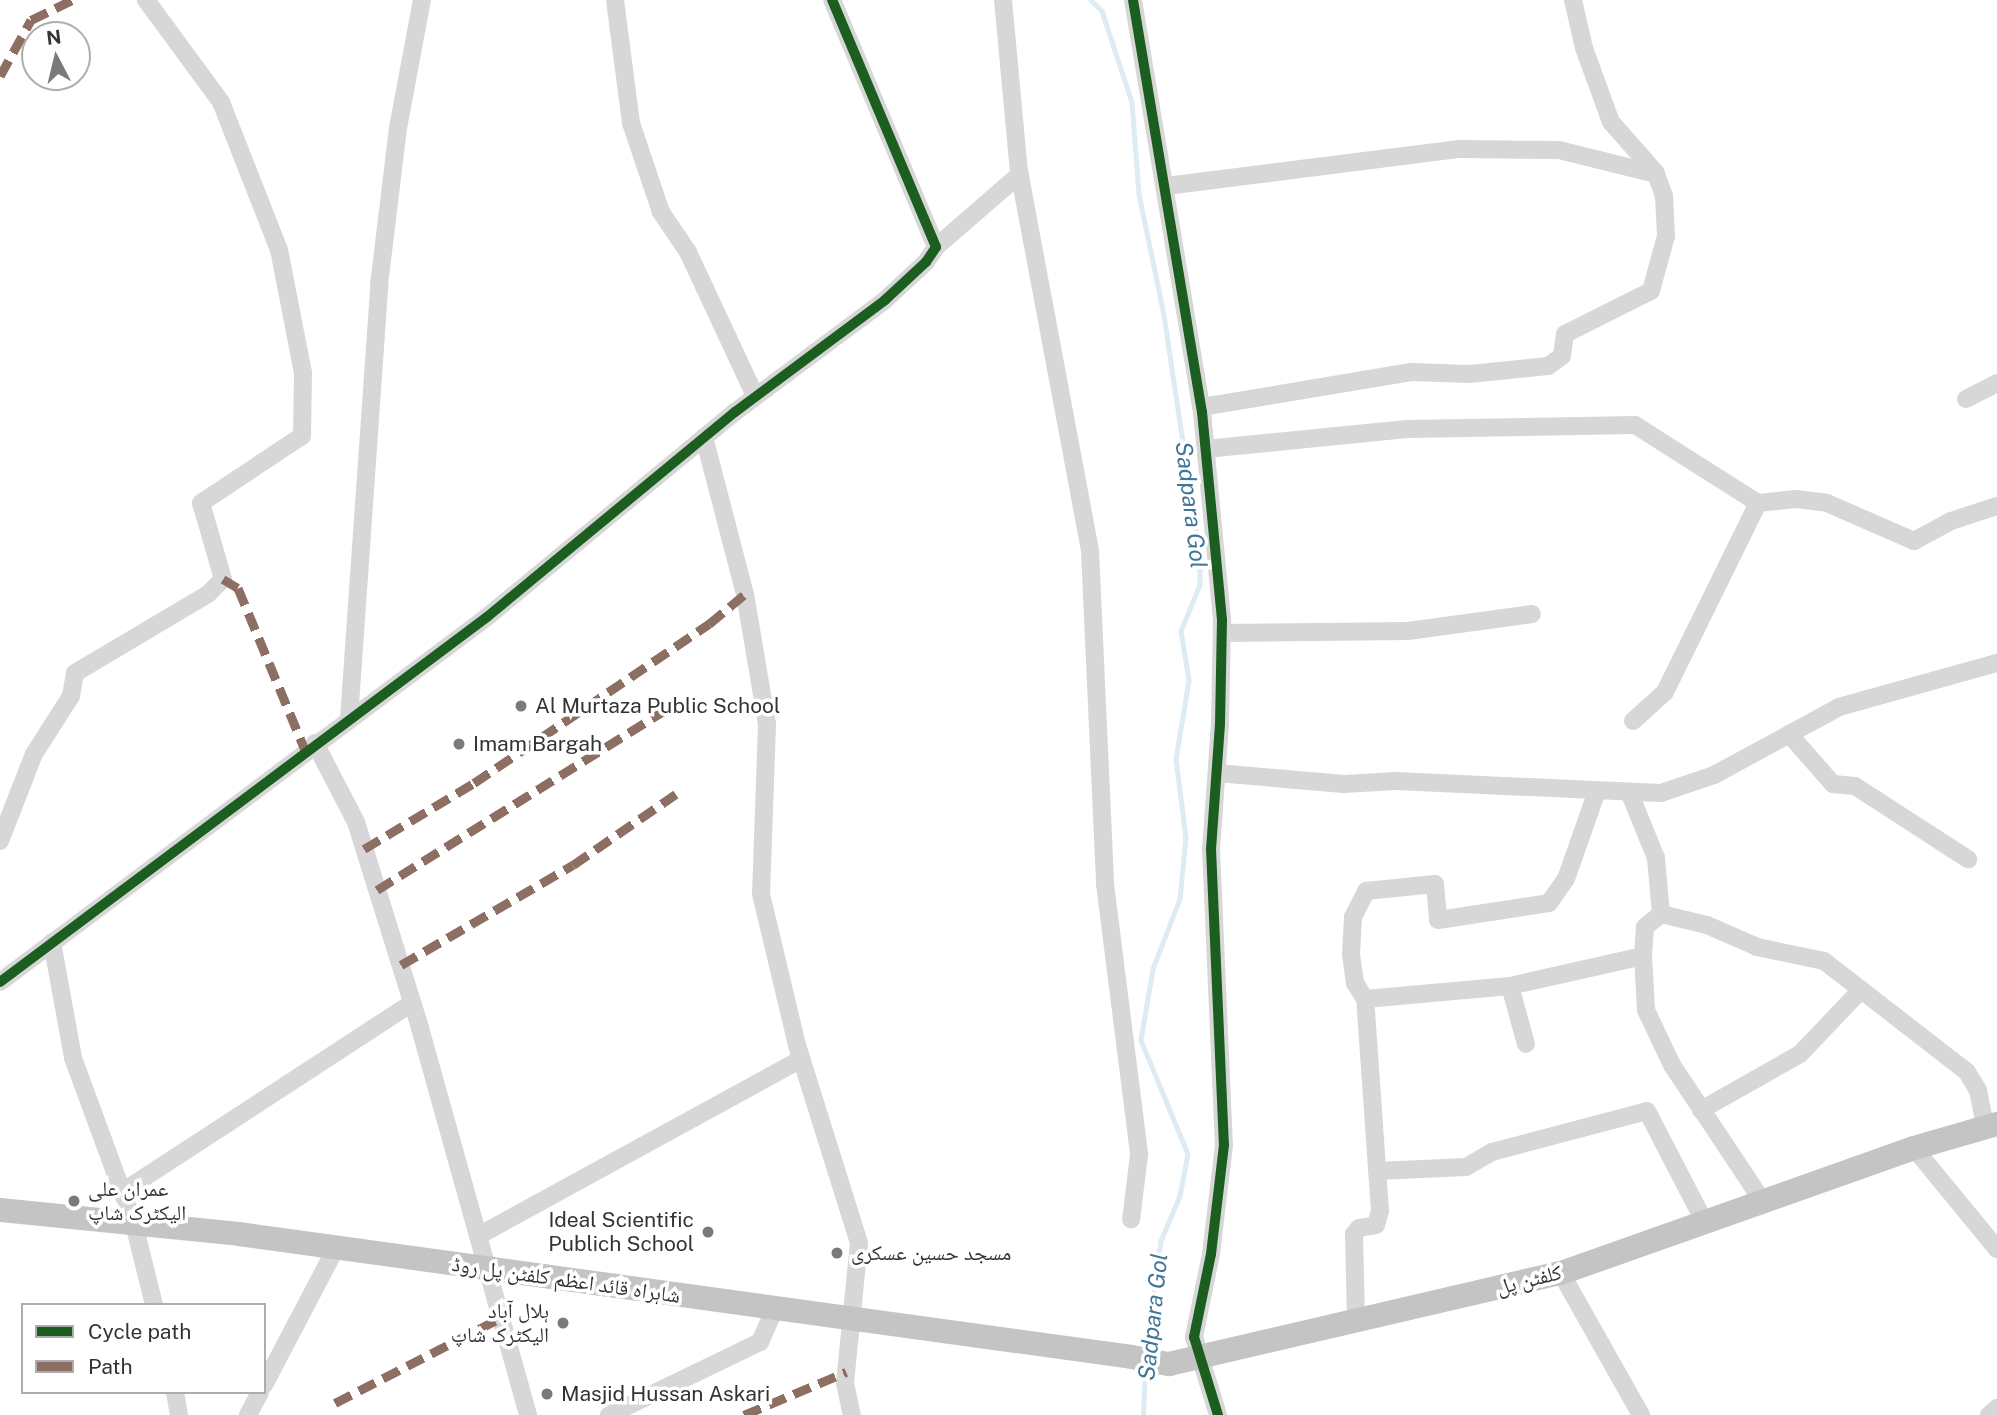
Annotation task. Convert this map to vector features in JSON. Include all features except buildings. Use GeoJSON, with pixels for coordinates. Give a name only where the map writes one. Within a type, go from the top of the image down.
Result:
{"type":"FeatureCollection","features":[{"type":"Feature","properties":{"kind":"highway","name":"کلفٹن پل"},"geometry":{"type":"LineString","coordinates":[[1132,1357],[1169,1364],[1561,1273],[1914,1148],[1991,1126]]}},
{"type":"Feature","properties":{"kind":"highway","name":"شاہراہ قائد اعظم کلفٹن پل روڈ"},"geometry":{"type":"LineString","coordinates":[[0,1210],[336,1248],[1132,1357]]}},
{"type":"Feature","properties":{"kind":"street"},"geometry":{"type":"LineString","coordinates":[[0,841],[34,754],[71,696],[75,673],[208,594],[223,579],[201,503],[302,436],[303,373],[279,250],[222,102],[146,0]]}},
{"type":"Feature","properties":{"kind":"street"},"geometry":{"type":"LineString","coordinates":[[349,719],[379,285],[398,128],[422,0]]}},
{"type":"Feature","properties":{"kind":"street"},"geometry":{"type":"LineString","coordinates":[[615,0],[631,124],[657,201],[688,252],[755,396]]}},
{"type":"Feature","properties":{"kind":"street"},"geometry":{"type":"LineString","coordinates":[[832,0],[936,247]]}},
{"type":"Feature","properties":{"kind":"street"},"geometry":{"type":"LineString","coordinates":[[1003,0],[1020,174],[1090,551],[1105,884],[1139,1155],[1131,1220]]}},
{"type":"Feature","properties":{"kind":"street"},"geometry":{"type":"LineString","coordinates":[[1133,0],[1201,407],[1222,633],[1217,773],[1210,849],[1213,975],[1224,1145],[1210,1254],[1194,1337],[1218,1415]]}},
{"type":"Feature","properties":{"kind":"street"},"geometry":{"type":"LineString","coordinates":[[1201,407],[1411,372],[1469,374],[1548,366],[1562,356],[1565,334],[1651,291],[1666,236],[1664,196],[1656,174],[1611,122],[1584,48],[1573,0]]}},
{"type":"Feature","properties":{"kind":"street"},"geometry":{"type":"LineString","coordinates":[[1166,186],[1461,149],[1559,150],[1656,174]]}},
{"type":"Feature","properties":{"kind":"street"},"geometry":{"type":"LineString","coordinates":[[0,982],[561,560],[755,396],[885,300],[936,247],[1020,174]]}},
{"type":"Feature","properties":{"kind":"street"},"geometry":{"type":"LineString","coordinates":[[1966,399],[1997,383]]}},
{"type":"Feature","properties":{"kind":"street"},"geometry":{"type":"LineString","coordinates":[[1206,449],[1407,429],[1635,425],[1758,503],[1796,499],[1827,503],[1914,541],[1951,521],[1997,506]]}},
{"type":"Feature","properties":{"kind":"street"},"geometry":{"type":"LineString","coordinates":[[704,437],[756,648],[767,724],[761,894],[801,1059],[859,1243],[854,1318],[845,1383],[852,1415]]}},
{"type":"Feature","properties":{"kind":"street"},"geometry":{"type":"LineString","coordinates":[[1633,721],[1665,692],[1758,503]]}},
{"type":"Feature","properties":{"kind":"street"},"geometry":{"type":"LineString","coordinates":[[1222,633],[1408,631],[1532,614]]}},
{"type":"Feature","properties":{"kind":"street"},"geometry":{"type":"LineString","coordinates":[[1217,773],[1344,784],[1396,781],[1596,794],[1630,794],[1684,788],[1851,703],[1997,663]]}},
{"type":"Feature","properties":{"kind":"street"},"geometry":{"type":"LineString","coordinates":[[1789,734],[1833,784],[1855,786],[1968,859]]}},
{"type":"Feature","properties":{"kind":"street"},"geometry":{"type":"LineString","coordinates":[[315,743],[356,822],[412,1003],[528,1415]]}},
{"type":"Feature","properties":{"kind":"street"},"geometry":{"type":"LineString","coordinates":[[1356,1321],[1354,1234],[1359,1228],[1376,1225],[1380,1211],[1365,999],[1355,983],[1351,955],[1353,917],[1366,891],[1435,884],[1438,920],[1549,904],[1566,879],[1596,794]]}},
{"type":"Feature","properties":{"kind":"street"},"geometry":{"type":"LineString","coordinates":[[1630,794],[1656,858],[1661,914]]}},
{"type":"Feature","properties":{"kind":"street"},"geometry":{"type":"LineString","coordinates":[[1661,914],[1645,927],[1643,956],[1646,1010],[1672,1065],[1763,1202]]}},
{"type":"Feature","properties":{"kind":"street"},"geometry":{"type":"LineString","coordinates":[[1661,914],[1707,925],[1757,947],[1824,961],[1967,1072],[1978,1090],[1991,1126]]}},
{"type":"Feature","properties":{"kind":"street"},"geometry":{"type":"LineString","coordinates":[[52,942],[73,1058],[134,1224],[154,1303]]}},
{"type":"Feature","properties":{"kind":"street"},"geometry":{"type":"LineString","coordinates":[[1365,999],[1510,986],[1643,956]]}},
{"type":"Feature","properties":{"kind":"street"},"geometry":{"type":"LineString","coordinates":[[1510,986],[1526,1044]]}},
{"type":"Feature","properties":{"kind":"street"},"geometry":{"type":"LineString","coordinates":[[1701,1110],[1800,1054],[1861,990]]}},
{"type":"Feature","properties":{"kind":"street"},"geometry":{"type":"LineString","coordinates":[[122,1192],[412,1003]]}},
{"type":"Feature","properties":{"kind":"street"},"geometry":{"type":"LineString","coordinates":[[478,1236],[801,1059]]}},
{"type":"Feature","properties":{"kind":"street"},"geometry":{"type":"LineString","coordinates":[[1377,1171],[1466,1167],[1492,1152],[1647,1111],[1705,1223]]}},
{"type":"Feature","properties":{"kind":"street"},"geometry":{"type":"LineString","coordinates":[[1914,1148],[1997,1249]]}},
{"type":"Feature","properties":{"kind":"street"},"geometry":{"type":"LineString","coordinates":[[266,1381],[336,1248]]}},
{"type":"Feature","properties":{"kind":"street"},"geometry":{"type":"LineString","coordinates":[[1561,1273],[1640,1415]]}},
{"type":"Feature","properties":{"kind":"street"},"geometry":{"type":"LineString","coordinates":[[609,1415],[760,1342],[775,1309]]}},
{"type":"Feature","properties":{"kind":"street"},"geometry":{"type":"LineString","coordinates":[[175,1394],[179,1415]]}},
{"type":"Feature","properties":{"kind":"street"},"geometry":{"type":"LineString","coordinates":[[248,1415],[259,1394]]}},
{"type":"Feature","properties":{"kind":"street"},"geometry":{"type":"LineString","coordinates":[[1989,1415],[1997,1408]]}},
{"type":"Feature","properties":{"kind":"waterway","name":"Sadpara Gol"},"geometry":{"type":"LineString","coordinates":[[1091,0],[1102,11],[1132,102],[1139,194],[1164,315],[1200,556],[1200,585],[1181,631],[1189,680],[1176,759],[1186,837],[1180,899],[1153,969],[1141,1040],[1188,1154],[1180,1196],[1161,1241],[1146,1351]]}},
{"type":"Feature","properties":{"kind":"waterway","name":"Sadpara Gol"},"geometry":{"type":"LineString","coordinates":[[1143,1415],[1145,1367]]}},
{"type":"Feature","properties":{"kind":"marked path"},"geometry":{"type":"LineString","coordinates":[[0,76],[31,20],[72,0]]}},
{"type":"Feature","properties":{"kind":"marked path"},"geometry":{"type":"LineString","coordinates":[[223,579],[238,588],[305,750]]}},
{"type":"Feature","properties":{"kind":"marked path"},"geometry":{"type":"LineString","coordinates":[[364,849],[474,783],[709,624],[745,594]]}},
{"type":"Feature","properties":{"kind":"marked path"},"geometry":{"type":"LineString","coordinates":[[377,890],[671,706]]}},
{"type":"Feature","properties":{"kind":"marked path"},"geometry":{"type":"LineString","coordinates":[[401,965],[573,865],[676,794]]}},
{"type":"Feature","properties":{"kind":"marked path"},"geometry":{"type":"LineString","coordinates":[[335,1403],[502,1317]]}},
{"type":"Feature","properties":{"kind":"marked path"},"geometry":{"type":"LineString","coordinates":[[744,1415],[846,1372]]}},
{"type":"Feature","properties":{"kind":"cycle path"},"geometry":{"type":"LineString","coordinates":[[0,982],[487,617],[735,412],[885,300],[926,262],[936,247],[832,0]]}},
{"type":"Feature","properties":{"kind":"cycle path"},"geometry":{"type":"LineString","coordinates":[[1133,0],[1202,412],[1222,620],[1220,724],[1211,849],[1224,1145],[1211,1254],[1194,1337],[1218,1415]]}},
{"type":"Feature","properties":{"kind":"place","name":"Al Murtaza Public School"},"geometry":{"type":"Point","coordinates":[521,706]}},
{"type":"Feature","properties":{"kind":"place","name":"Imam Bargah"},"geometry":{"type":"Point","coordinates":[459,744]}},
{"type":"Feature","properties":{"kind":"place","name":"عمران علی الیکٹرک شاپ"},"geometry":{"type":"Point","coordinates":[74,1201]}},
{"type":"Feature","properties":{"kind":"place","name":"Ideal Scientific Publich School"},"geometry":{"type":"Point","coordinates":[708,1232]}},
{"type":"Feature","properties":{"kind":"place","name":"مسجد حسین عسکری"},"geometry":{"type":"Point","coordinates":[837,1253]}},
{"type":"Feature","properties":{"kind":"place","name":"ہلال آباد الیکٹرک شاپ"},"geometry":{"type":"Point","coordinates":[563,1323]}},
{"type":"Feature","properties":{"kind":"place","name":"Masjid Hussan Askari"},"geometry":{"type":"Point","coordinates":[547,1394]}}]}
